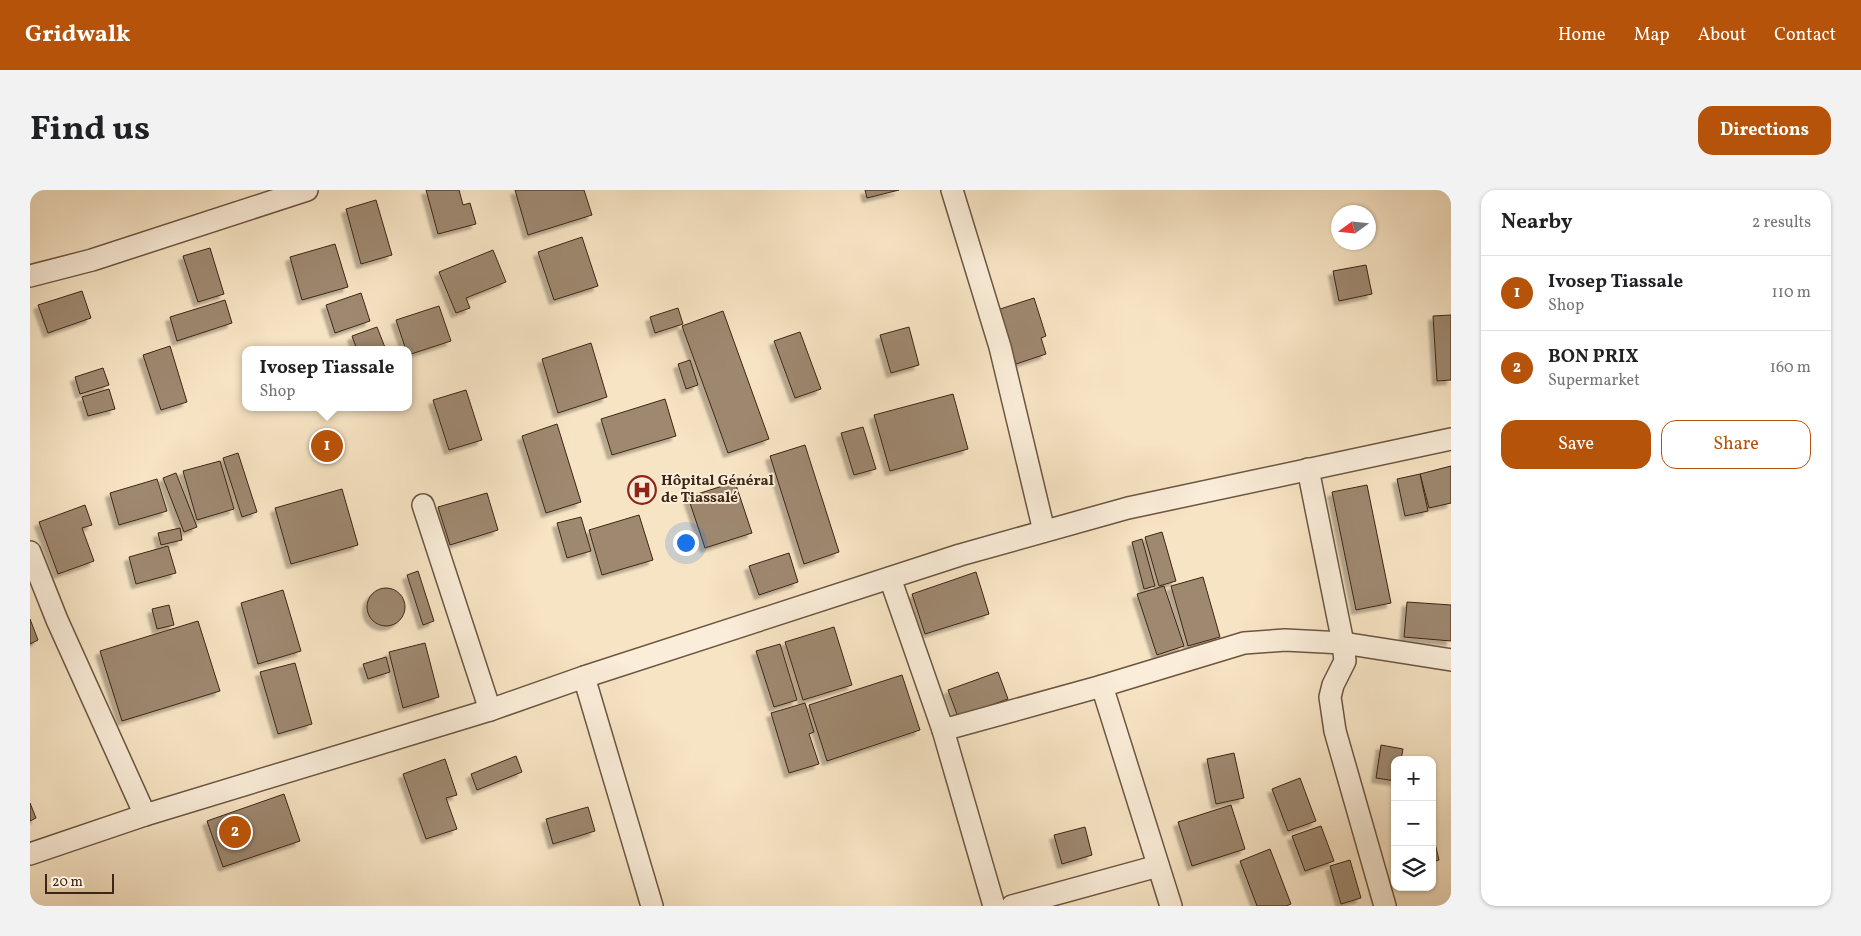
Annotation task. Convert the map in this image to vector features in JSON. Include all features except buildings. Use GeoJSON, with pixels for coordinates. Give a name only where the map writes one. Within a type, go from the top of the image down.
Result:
{"type":"FeatureCollection","features":[{"type":"Feature","properties":{"kind":"street"},"geometry":{"type":"LineString","coordinates":[[30,276],[92,260],[307,190]]}},
{"type":"Feature","properties":{"kind":"street"},"geometry":{"type":"LineString","coordinates":[[952,190],[1000,347],[1044,531]]}},
{"type":"Feature","properties":{"kind":"street"},"geometry":{"type":"LineString","coordinates":[[30,854],[145,815],[490,710],[584,677],[960,555],[1128,508],[1451,439]]}},
{"type":"Feature","properties":{"kind":"street"},"geometry":{"type":"LineString","coordinates":[[1308,469],[1345,661],[1333,685],[1330,696],[1331,709],[1335,731],[1385,906]]}},
{"type":"Feature","properties":{"kind":"street"},"geometry":{"type":"LineString","coordinates":[[423,505],[490,710]]}},
{"type":"Feature","properties":{"kind":"street"},"geometry":{"type":"LineString","coordinates":[[30,552],[57,620],[145,815]]}},
{"type":"Feature","properties":{"kind":"street"},"geometry":{"type":"LineString","coordinates":[[890,578],[943,730],[994,906]]}},
{"type":"Feature","properties":{"kind":"street"},"geometry":{"type":"LineString","coordinates":[[943,730],[1102,686],[1244,643],[1285,640],[1343,643],[1451,660]]}},
{"type":"Feature","properties":{"kind":"street"},"geometry":{"type":"LineString","coordinates":[[584,677],[652,906]]}},
{"type":"Feature","properties":{"kind":"street"},"geometry":{"type":"LineString","coordinates":[[1102,686],[1171,906]]}},
{"type":"Feature","properties":{"kind":"street"},"geometry":{"type":"LineString","coordinates":[[1012,906],[1158,866]]}},
{"type":"Feature","properties":{"kind":"place","name":"Ivosep Tiassale"},"geometry":{"type":"Point","coordinates":[327,446]}},
{"type":"Feature","properties":{"kind":"place","name":"Hôpital Général de Tiassalé"},"geometry":{"type":"Point","coordinates":[642,490]}},
{"type":"Feature","properties":{"kind":"place","name":"BON PRIX"},"geometry":{"type":"Point","coordinates":[235,832]}}]}
